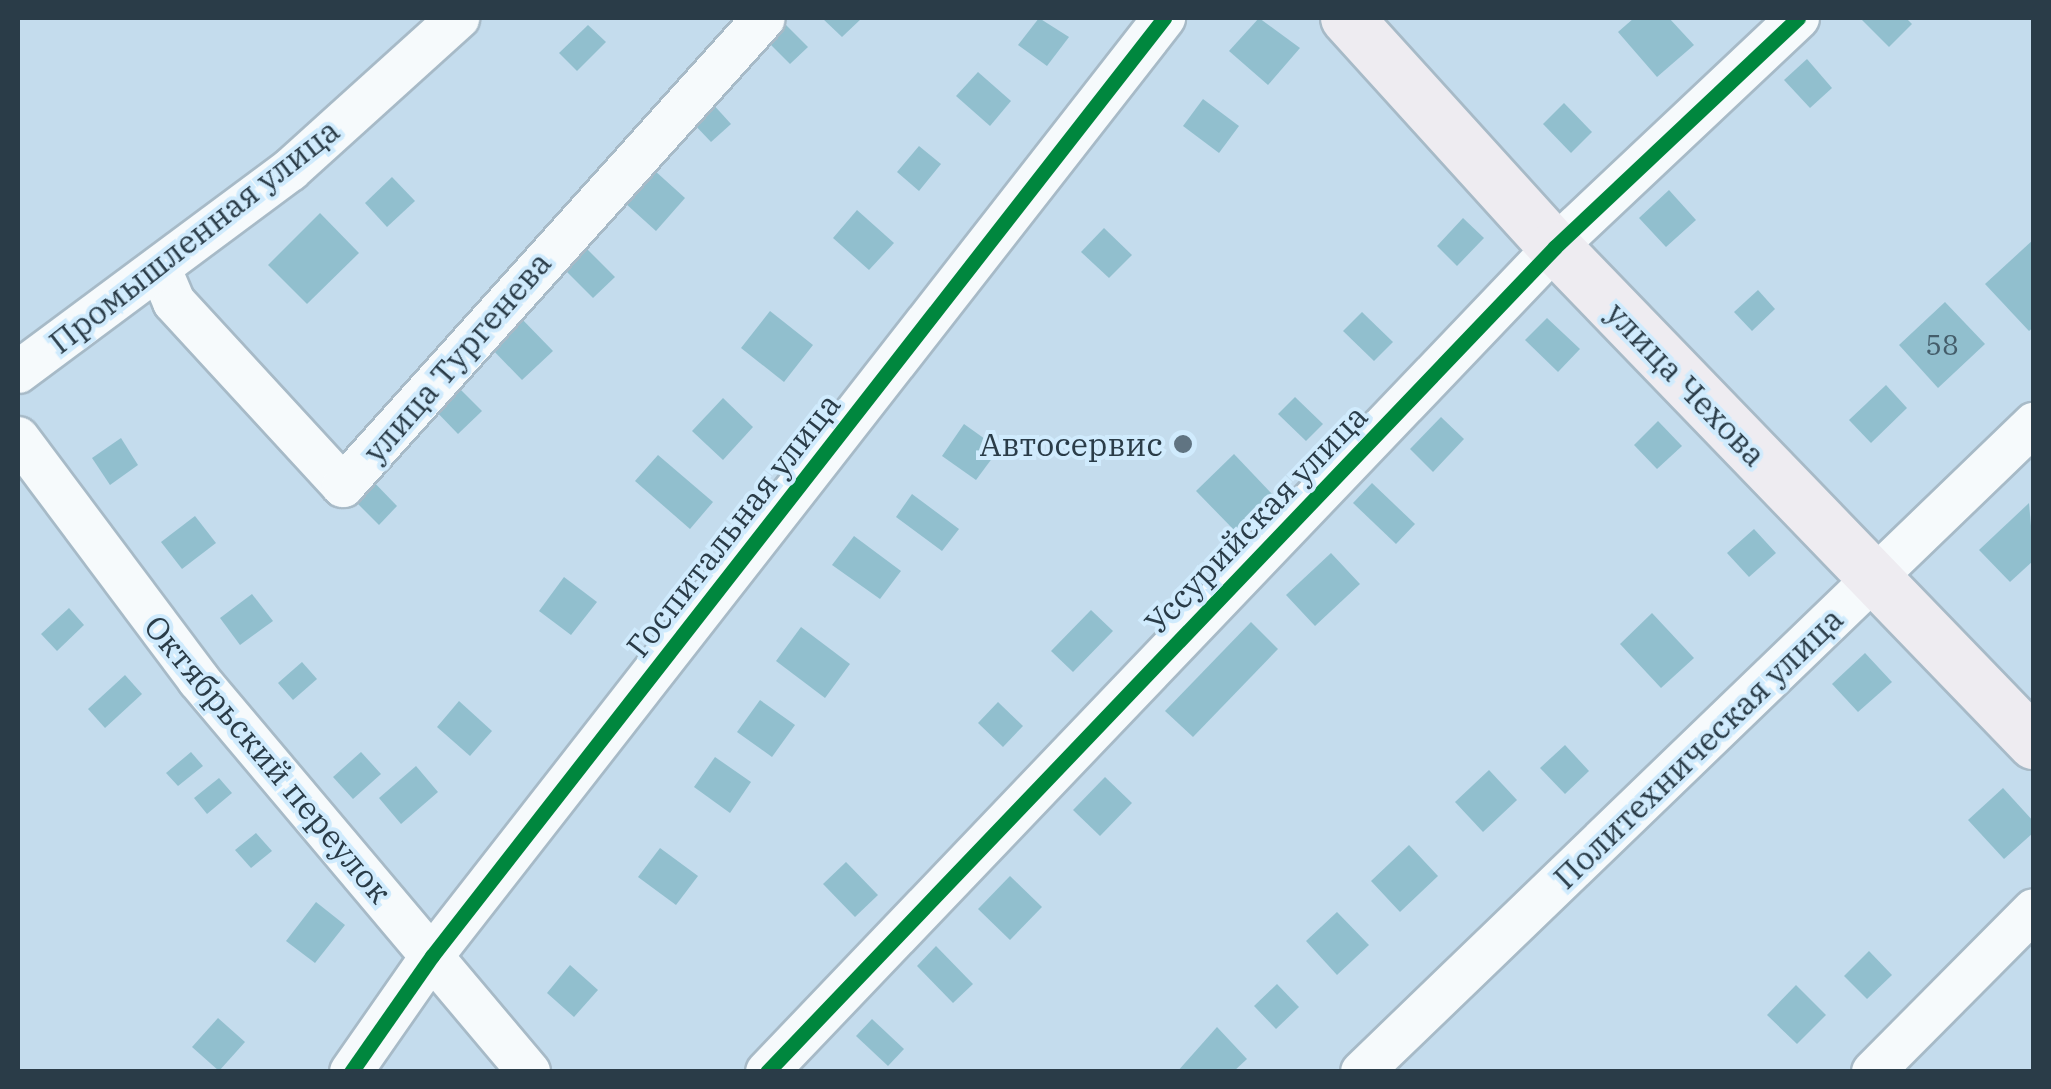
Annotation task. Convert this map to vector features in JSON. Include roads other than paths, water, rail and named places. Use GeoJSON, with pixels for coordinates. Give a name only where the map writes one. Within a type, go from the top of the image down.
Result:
{"type":"FeatureCollection","features":[{"type":"Feature","properties":{"kind":"main road","name":"улица Чехова"},"geometry":{"type":"LineString","coordinates":[[1347,18],[1555,246],[1872,580],[2034,742]]}},
{"type":"Feature","properties":{"kind":"street","name":"Промышленная улица"},"geometry":{"type":"LineString","coordinates":[[18,372],[290,170],[458,18]]}},
{"type":"Feature","properties":{"kind":"street","name":"улица Тургенева"},"geometry":{"type":"LineString","coordinates":[[160,269],[174,302],[343,486],[764,18]]}},
{"type":"Feature","properties":{"kind":"street","name":"Госпитальная улица"},"geometry":{"type":"LineString","coordinates":[[352,1072],[432,956],[1164,18]]}},
{"type":"Feature","properties":{"kind":"street","name":"Уссурийская улица"},"geometry":{"type":"LineString","coordinates":[[768,1072],[1555,246],[1798,18]]}},
{"type":"Feature","properties":{"kind":"street","name":"Политехническая улица"},"geometry":{"type":"LineString","coordinates":[[1362,1072],[2034,424]]}},
{"type":"Feature","properties":{"kind":"street","name":"Октябрьский переулок"},"geometry":{"type":"LineString","coordinates":[[18,438],[198,679],[529,1072]]}},
{"type":"Feature","properties":{"kind":"street"},"geometry":{"type":"LineString","coordinates":[[1873,1072],[2034,910]]}},
{"type":"Feature","properties":{"kind":"place","name":"Автосервис"},"geometry":{"type":"Point","coordinates":[1183,444]}}]}
